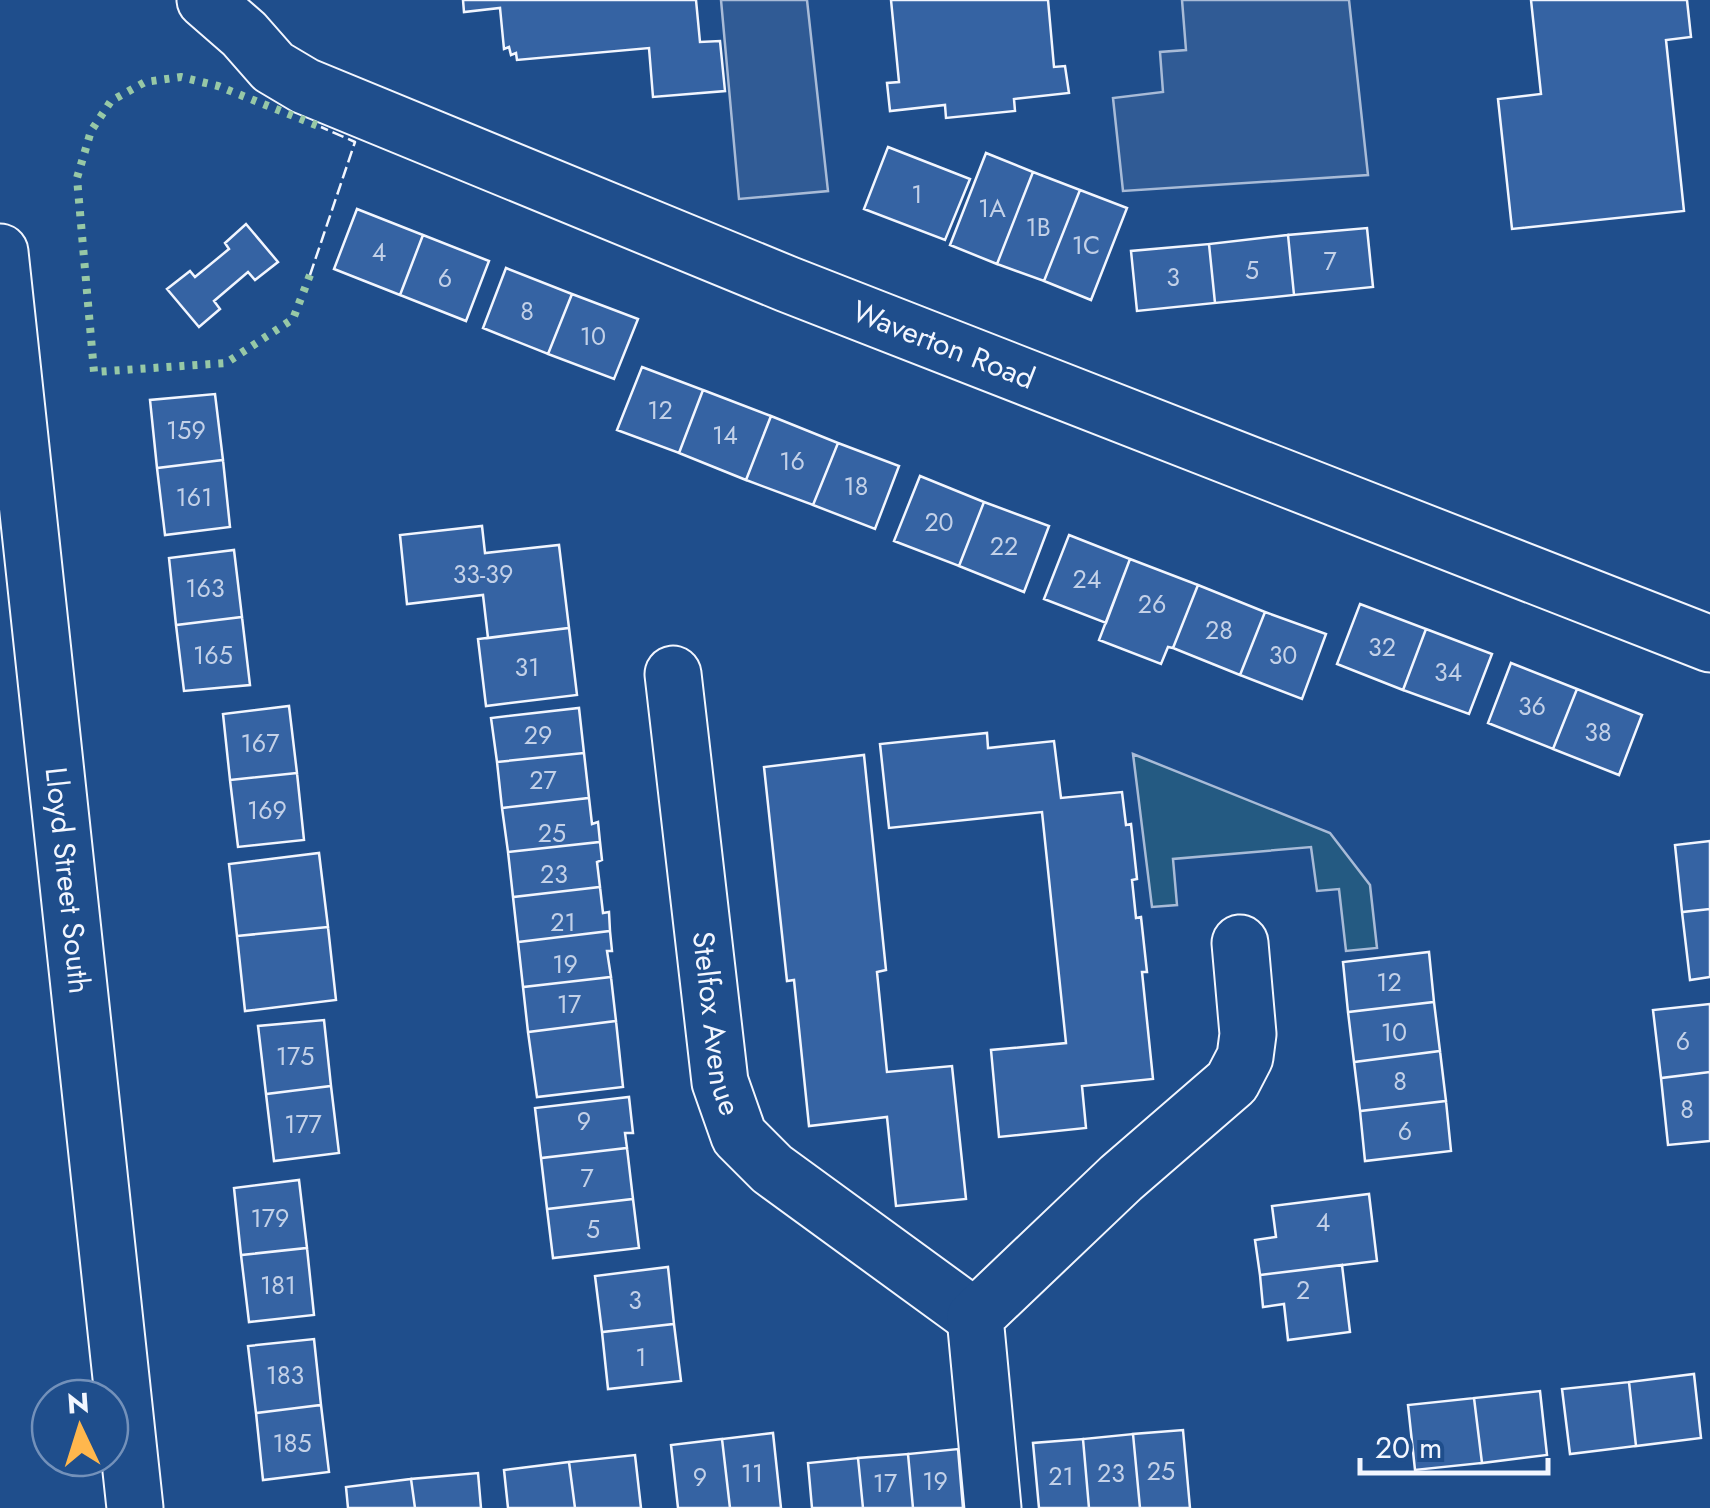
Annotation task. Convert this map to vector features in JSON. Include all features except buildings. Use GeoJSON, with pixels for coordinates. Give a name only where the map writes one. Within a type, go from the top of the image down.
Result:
{"type":"FeatureCollection","features":[{"type":"Feature","properties":{"kind":"street","name":"Waverton Road"},"geometry":{"type":"LineString","coordinates":[[205,0],[244,34],[273,67],[305,86],[787,284],[1710,644]]}},
{"type":"Feature","properties":{"kind":"street","name":"Lloyd Street South"},"geometry":{"type":"LineString","coordinates":[[0,252],[135,1508]]}},
{"type":"Feature","properties":{"kind":"street","name":"Stelfox Avenue"},"geometry":{"type":"LineString","coordinates":[[674,674],[720,1082],[739,1136],[772,1169],[975,1317]]}},
{"type":"Feature","properties":{"kind":"street"},"geometry":{"type":"LineString","coordinates":[[993,1508],[975,1317],[1121,1178],[1232,1082],[1245,1057],[1248,1034],[1240,943]]}},
{"type":"Feature","properties":{"kind":"shaded area"},"geometry":{"type":"Polygon","coordinates":[[[721,0],[807,0],[828,191],[739,199],[721,0]]]}},
{"type":"Feature","properties":{"kind":"shaded area"},"geometry":{"type":"Polygon","coordinates":[[[1182,0],[1349,0],[1368,175],[1123,191],[1113,98],[1163,92],[1160,52],[1186,50],[1182,0]]]}},
{"type":"Feature","properties":{"kind":"shaded area"},"geometry":{"type":"Polygon","coordinates":[[[1133,754],[1330,833],[1370,885],[1377,948],[1346,951],[1339,889],[1317,891],[1311,847],[1173,859],[1177,905],[1152,907],[1133,754]]]}},
{"type":"Feature","properties":{"kind":"hedge"},"geometry":{"type":"LineString","coordinates":[[310,275],[293,319],[226,363],[94,372],[77,178],[91,131],[111,101],[145,82],[181,77],[218,86],[321,127]]}},
{"type":"Feature","properties":{"kind":"fence"},"geometry":{"type":"LineString","coordinates":[[310,275],[355,142],[321,127]]}}]}
